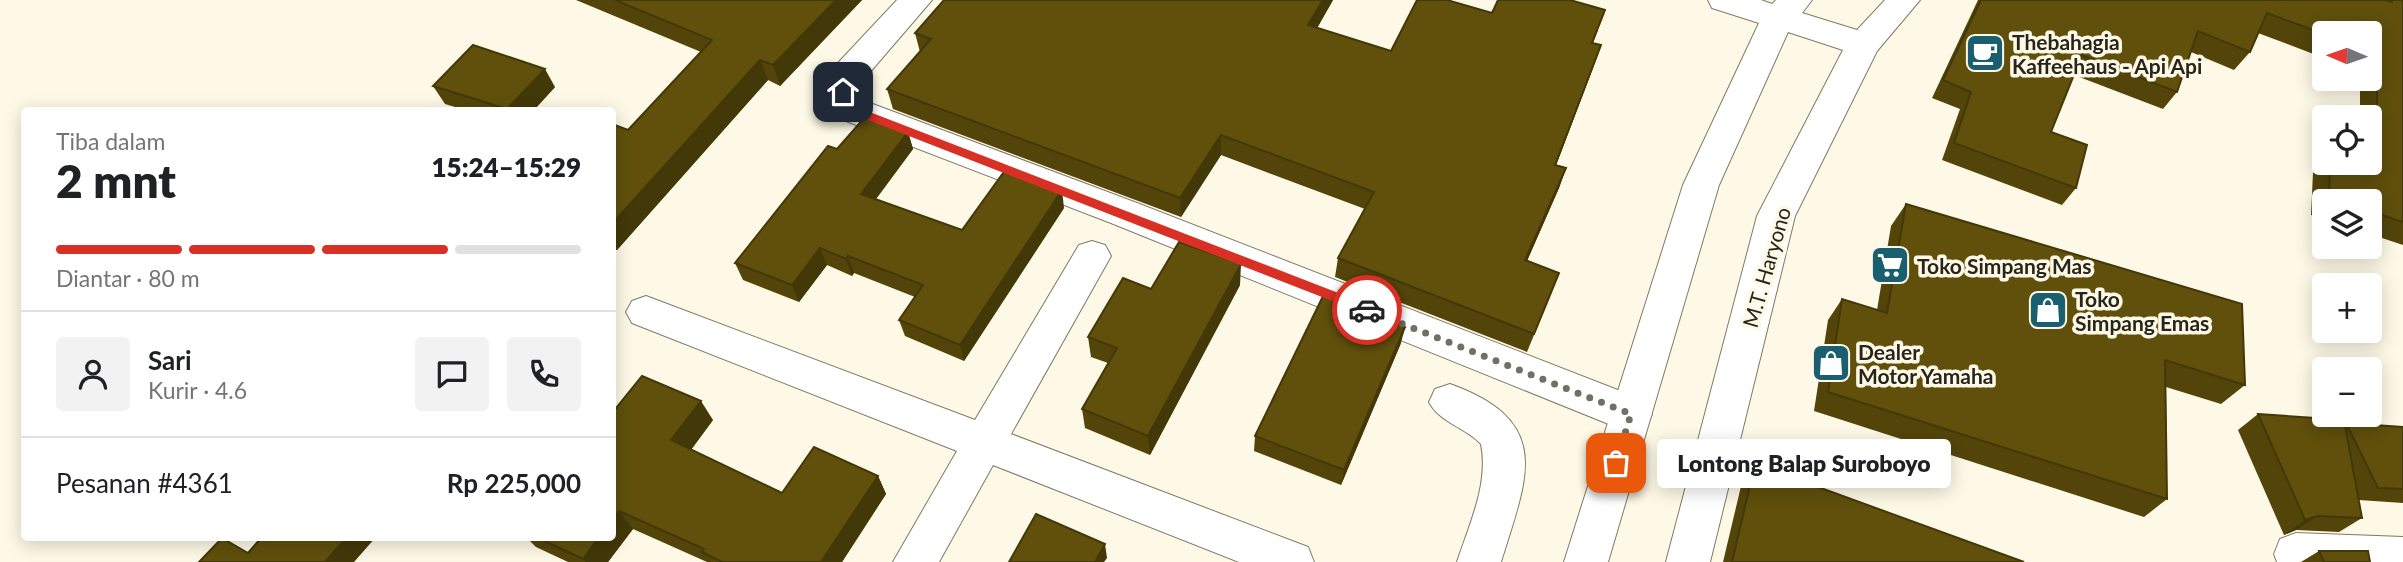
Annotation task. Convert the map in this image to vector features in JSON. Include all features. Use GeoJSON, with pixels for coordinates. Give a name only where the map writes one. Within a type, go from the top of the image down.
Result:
{"type":"FeatureCollection","features":[{"type":"Feature","properties":{"kind":"street"},"geometry":{"type":"LineString","coordinates":[[916,0],[849,73],[843,92],[858,112],[1124,213],[1631,414]]}},
{"type":"Feature","properties":{"kind":"street"},"geometry":{"type":"LineString","coordinates":[[1724,0],[1787,8],[1863,44]]}},
{"type":"Feature","properties":{"kind":"street","name":"M.T. Haryono"},"geometry":{"type":"LineString","coordinates":[[1688,562],[1776,216],[1863,44],[1904,0]]}},
{"type":"Feature","properties":{"kind":"street"},"geometry":{"type":"LineString","coordinates":[[1586,562],[1701,185],[1787,8]]}},
{"type":"Feature","properties":{"kind":"street"},"geometry":{"type":"LineString","coordinates":[[915,562],[1092,256]]}},
{"type":"Feature","properties":{"kind":"street"},"geometry":{"type":"LineString","coordinates":[[646,312],[1292,562]]}},
{"type":"Feature","properties":{"kind":"street"},"geometry":{"type":"LineString","coordinates":[[1450,402],[1495,430],[1505,446],[1506,467],[1479,562]]}},
{"type":"Feature","properties":{"kind":"street"},"geometry":{"type":"LineString","coordinates":[[2296,554],[2403,558]]}},
{"type":"Feature","properties":{"kind":"lane"},"geometry":{"type":"LineString","coordinates":[[1716,454],[1792,481]]}},
{"type":"Feature","properties":{"kind":"building"},"geometry":{"type":"Polygon","coordinates":[[[615,0],[836,0],[773,65],[760,60],[616,220],[616,126],[628,130],[712,40],[615,0]]]}},
{"type":"Feature","properties":{"kind":"building"},"geometry":{"type":"Polygon","coordinates":[[[944,0],[1323,0],[1308,25],[1391,51],[1417,0],[1447,0],[1492,13],[1498,0],[1570,0],[1605,10],[1592,43],[1601,45],[1555,165],[1566,168],[1525,260],[1559,273],[1534,334],[1338,258],[1374,192],[1221,135],[1180,198],[887,89],[931,39],[915,33],[944,0]]]}},
{"type":"Feature","properties":{"kind":"building"},"geometry":{"type":"Polygon","coordinates":[[[1981,0],[2403,0],[2403,222],[2382,215],[2382,189],[2329,189],[2330,175],[2382,175],[2382,105],[2377,105],[2377,91],[2382,91],[2382,21],[2312,21],[2312,30],[2267,13],[2250,52],[2198,31],[2177,92],[2082,55],[2051,132],[2087,145],[2076,188],[1954,143],[1971,92],[1943,80],[1981,0]]]}},
{"type":"Feature","properties":{"kind":"building"},"geometry":{"type":"Polygon","coordinates":[[[473,45],[545,69],[509,107],[501,107],[433,86],[473,45]]]}},
{"type":"Feature","properties":{"kind":"building"},"geometry":{"type":"Polygon","coordinates":[[[866,116],[908,132],[861,194],[962,230],[1006,169],[1062,190],[960,345],[899,320],[923,285],[848,256],[846,259],[820,248],[792,285],[735,263],[828,146],[837,149],[866,116]]]}},
{"type":"Feature","properties":{"kind":"building"},"geometry":{"type":"Polygon","coordinates":[[[1906,204],[2242,304],[2245,385],[2165,360],[2167,499],[1828,392],[1842,299],[1887,313],[1906,204]]]}},
{"type":"Feature","properties":{"kind":"building"},"geometry":{"type":"Polygon","coordinates":[[[1179,242],[1241,264],[1148,436],[1082,409],[1117,348],[1088,337],[1123,278],[1151,289],[1179,242]]]}},
{"type":"Feature","properties":{"kind":"building"},"geometry":{"type":"Polygon","coordinates":[[[1324,294],[1405,327],[1344,470],[1255,436],[1324,294]]]}},
{"type":"Feature","properties":{"kind":"building"},"geometry":{"type":"Polygon","coordinates":[[[642,376],[701,401],[671,440],[782,493],[814,447],[878,476],[821,562],[722,562],[702,552],[704,549],[619,511],[616,515],[616,408],[642,376]]]}},
{"type":"Feature","properties":{"kind":"building"},"geometry":{"type":"Polygon","coordinates":[[[2258,414],[2312,418],[2312,427],[2345,427],[2362,518],[2318,516],[2305,520],[2258,414]]]}},
{"type":"Feature","properties":{"kind":"building"},"geometry":{"type":"Polygon","coordinates":[[[2348,427],[2403,427],[2403,489],[2378,488],[2348,427]]]}},
{"type":"Feature","properties":{"kind":"building"},"geometry":{"type":"Polygon","coordinates":[[[1755,464],[2024,562],[1732,562],[1755,464]]]}},
{"type":"Feature","properties":{"kind":"building"},"geometry":{"type":"Polygon","coordinates":[[[1036,514],[1105,544],[1095,562],[1009,562],[1036,514]]]}},
{"type":"Feature","properties":{"kind":"building"},"geometry":{"type":"Polygon","coordinates":[[[219,541],[227,541],[248,553],[258,541],[343,541],[325,562],[199,562],[219,541]]]}},
{"type":"Feature","properties":{"kind":"building"},"geometry":{"type":"Polygon","coordinates":[[[545,541],[596,541],[583,559],[545,541]]]}},
{"type":"Feature","properties":{"kind":"building"},"geometry":{"type":"Polygon","coordinates":[[[2319,551],[2368,551],[2370,562],[2324,562],[2319,551]]]}},
{"type":"Feature","properties":{"kind":"way so far"},"geometry":{"type":"LineString","coordinates":[[1367,310],[1631,414],[1616,463]]}},
{"type":"Feature","properties":{"kind":"place","name":"Thebahagia Kaffeehaus - Api Api"},"geometry":{"type":"Point","coordinates":[1985,53]}},
{"type":"Feature","properties":{"kind":"place","name":"Toko Simpang Mas"},"geometry":{"type":"Point","coordinates":[1890,265]}},
{"type":"Feature","properties":{"kind":"place","name":"Toko Simpang Emas"},"geometry":{"type":"Point","coordinates":[2048,310]}},
{"type":"Feature","properties":{"kind":"place","name":"Dealer Motor Yamaha"},"geometry":{"type":"Point","coordinates":[1831,363]}},
{"type":"Feature","properties":{"kind":"place","name":"Lontong Balap Suroboyo"},"geometry":{"type":"Point","coordinates":[1616,463]}},
{"type":"Feature","properties":{"kind":"route"},"geometry":{"type":"LineString","coordinates":[[843,92],[858,112],[1124,213],[1367,310]]}}]}
